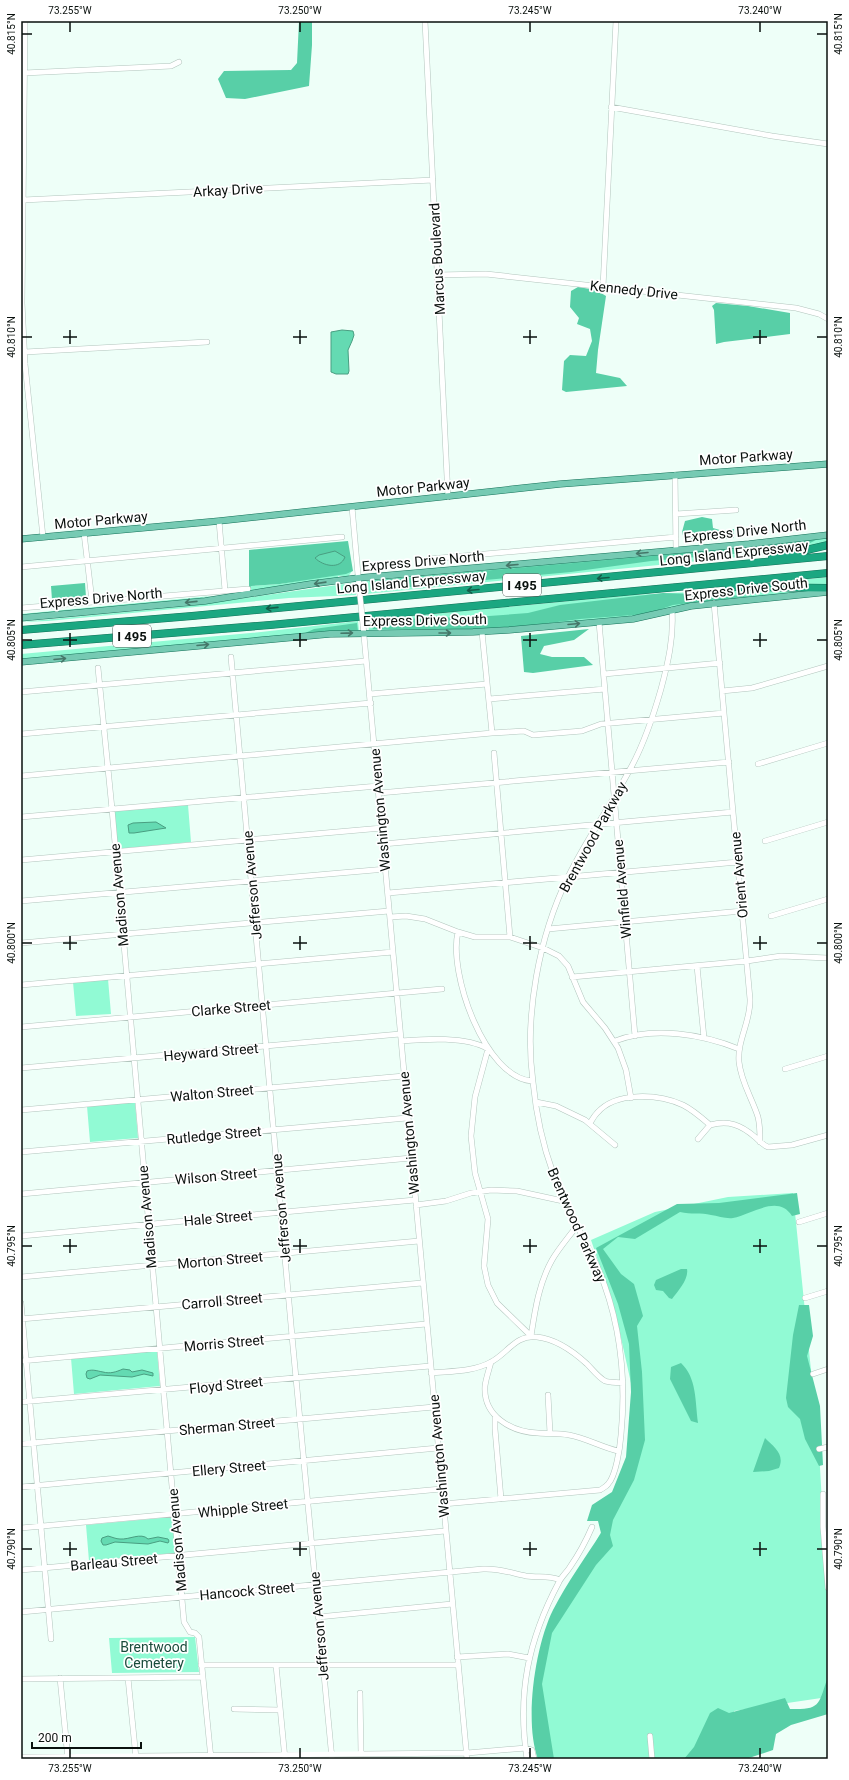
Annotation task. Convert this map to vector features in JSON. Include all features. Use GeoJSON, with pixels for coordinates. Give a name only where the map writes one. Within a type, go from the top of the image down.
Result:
{"type":"FeatureCollection","features":[{"type":"Feature","properties":{"kind":"highway"},"geometry":{"type":"LineString","coordinates":[[683,571],[772,558],[828,545]]}},
{"type":"Feature","properties":{"kind":"highway","name":"Long Island Expressway"},"geometry":{"type":"LineString","coordinates":[[21,629],[683,571],[828,556]]}},
{"type":"Feature","properties":{"kind":"highway","name":"Long Island Expressway"},"geometry":{"type":"LineString","coordinates":[[21,645],[651,590],[828,573]]}},
{"type":"Feature","properties":{"kind":"highway"},"geometry":{"type":"LineString","coordinates":[[651,590],[716,586],[828,588]]}},
{"type":"Feature","properties":{"kind":"main road","name":"Motor Parkway"},"geometry":{"type":"LineString","coordinates":[[21,539],[219,521],[560,484],[828,464]]}},
{"type":"Feature","properties":{"kind":"main road","name":"Express Drive North"},"geometry":{"type":"LineString","coordinates":[[21,618],[198,601],[358,578],[828,535]]}},
{"type":"Feature","properties":{"kind":"main road","name":"Express Drive South"},"geometry":{"type":"LineString","coordinates":[[21,662],[308,636],[364,633],[482,632],[599,622],[646,617],[691,606],[828,592]]}},
{"type":"Feature","properties":{"kind":"street"},"geometry":{"type":"LineString","coordinates":[[24,21],[22,120],[22,303],[24,352],[43,537]]}},
{"type":"Feature","properties":{"kind":"street","name":"Marcus Boulevard"},"geometry":{"type":"LineString","coordinates":[[425,21],[448,497]]}},
{"type":"Feature","properties":{"kind":"street"},"geometry":{"type":"LineString","coordinates":[[603,287],[616,21]]}},
{"type":"Feature","properties":{"kind":"street"},"geometry":{"type":"LineString","coordinates":[[24,72],[171,66],[179,62]]}},
{"type":"Feature","properties":{"kind":"street"},"geometry":{"type":"LineString","coordinates":[[611,107],[772,136],[828,144]]}},
{"type":"Feature","properties":{"kind":"street","name":"Arkay Drive"},"geometry":{"type":"LineString","coordinates":[[23,200],[433,180]]}},
{"type":"Feature","properties":{"kind":"street","name":"Kennedy Drive"},"geometry":{"type":"LineString","coordinates":[[438,275],[486,274],[798,308],[819,314],[828,319]]}},
{"type":"Feature","properties":{"kind":"street"},"geometry":{"type":"LineString","coordinates":[[24,352],[207,342]]}},
{"type":"Feature","properties":{"kind":"street"},"geometry":{"type":"LineString","coordinates":[[675,475],[676,550]]}},
{"type":"Feature","properties":{"kind":"street","name":"Washington Avenue"},"geometry":{"type":"LineString","coordinates":[[352,507],[390,911],[422,1283],[467,1756]]}},
{"type":"Feature","properties":{"kind":"street"},"geometry":{"type":"LineString","coordinates":[[676,514],[736,510]]}},
{"type":"Feature","properties":{"kind":"street"},"geometry":{"type":"LineString","coordinates":[[219,521],[225,590]]}},
{"type":"Feature","properties":{"kind":"street"},"geometry":{"type":"LineString","coordinates":[[84,533],[92,601]]}},
{"type":"Feature","properties":{"kind":"street"},"geometry":{"type":"LineString","coordinates":[[429,559],[676,537]]}},
{"type":"Feature","properties":{"kind":"street"},"geometry":{"type":"LineString","coordinates":[[21,568],[221,548],[342,538]]}},
{"type":"Feature","properties":{"kind":"street"},"geometry":{"type":"LineString","coordinates":[[21,608],[248,589]]}},
{"type":"Feature","properties":{"kind":"street","name":"Orient Avenue"},"geometry":{"type":"LineString","coordinates":[[714,603],[750,1007],[749,1018],[739,1049],[740,1073],[758,1119],[760,1142]]}},
{"type":"Feature","properties":{"kind":"street","name":"Brentwood Parkway"},"geometry":{"type":"LineString","coordinates":[[501,1499],[600,1490],[610,1483],[618,1451],[622,1420],[623,1383],[618,1335],[608,1295],[590,1252],[563,1200],[542,1139],[532,1082],[532,1021],[536,980],[543,948],[548,929],[568,877],[630,771],[651,720],[666,668],[673,629],[672,610]]}},
{"type":"Feature","properties":{"kind":"street","name":"Winfield Avenue"},"geometry":{"type":"LineString","coordinates":[[599,622],[635,1036]]}},
{"type":"Feature","properties":{"kind":"street"},"geometry":{"type":"LineString","coordinates":[[482,632],[492,733]]}},
{"type":"Feature","properties":{"kind":"street","name":"Jefferson Avenue"},"geometry":{"type":"LineString","coordinates":[[231,657],[331,1756]]}},
{"type":"Feature","properties":{"kind":"street"},"geometry":{"type":"LineString","coordinates":[[21,692],[366,661]]}},
{"type":"Feature","properties":{"kind":"street"},"geometry":{"type":"LineString","coordinates":[[604,674],[720,663]]}},
{"type":"Feature","properties":{"kind":"street"},"geometry":{"type":"LineString","coordinates":[[722,691],[752,688],[828,666]]}},
{"type":"Feature","properties":{"kind":"street","name":"Madison Avenue"},"geometry":{"type":"LineString","coordinates":[[98,668],[112,809],[184,1622],[187,1628],[199,1636],[211,1757]]}},
{"type":"Feature","properties":{"kind":"street"},"geometry":{"type":"LineString","coordinates":[[370,694],[487,684]]}},
{"type":"Feature","properties":{"kind":"street"},"geometry":{"type":"LineString","coordinates":[[489,699],[605,689]]}},
{"type":"Feature","properties":{"kind":"street"},"geometry":{"type":"LineString","coordinates":[[21,734],[371,703]]}},
{"type":"Feature","properties":{"kind":"street"},"geometry":{"type":"LineString","coordinates":[[21,776],[492,733],[524,731],[533,735],[582,732],[601,724],[608,723],[724,713]]}},
{"type":"Feature","properties":{"kind":"street"},"geometry":{"type":"LineString","coordinates":[[758,764],[828,743]]}},
{"type":"Feature","properties":{"kind":"street"},"geometry":{"type":"LineString","coordinates":[[494,753],[510,937]]}},
{"type":"Feature","properties":{"kind":"street"},"geometry":{"type":"LineString","coordinates":[[379,794],[729,762]]}},
{"type":"Feature","properties":{"kind":"street"},"geometry":{"type":"LineString","coordinates":[[21,817],[378,786]]}},
{"type":"Feature","properties":{"kind":"street"},"geometry":{"type":"LineString","coordinates":[[383,844],[733,812]]}},
{"type":"Feature","properties":{"kind":"street"},"geometry":{"type":"LineString","coordinates":[[765,841],[828,822]]}},
{"type":"Feature","properties":{"kind":"street"},"geometry":{"type":"LineString","coordinates":[[21,860],[382,828]]}},
{"type":"Feature","properties":{"kind":"street"},"geometry":{"type":"LineString","coordinates":[[388,893],[738,862]]}},
{"type":"Feature","properties":{"kind":"street"},"geometry":{"type":"LineString","coordinates":[[21,901],[386,869]]}},
{"type":"Feature","properties":{"kind":"street"},"geometry":{"type":"LineString","coordinates":[[771,916],[828,900]]}},
{"type":"Feature","properties":{"kind":"street"},"geometry":{"type":"LineString","coordinates":[[21,943],[390,911]]}},
{"type":"Feature","properties":{"kind":"street"},"geometry":{"type":"LineString","coordinates":[[548,929],[742,911]]}},
{"type":"Feature","properties":{"kind":"street"},"geometry":{"type":"LineString","coordinates":[[390,917],[406,916],[425,919],[458,932],[475,936],[510,937],[543,948],[560,956],[568,966],[583,1002],[615,1041],[626,1070],[631,1098]]}},
{"type":"Feature","properties":{"kind":"street"},"geometry":{"type":"LineString","coordinates":[[458,932],[456,946],[460,976],[473,1019],[482,1039],[498,1063],[516,1078],[532,1082]]}},
{"type":"Feature","properties":{"kind":"street"},"geometry":{"type":"LineString","coordinates":[[21,985],[393,952]]}},
{"type":"Feature","properties":{"kind":"street"},"geometry":{"type":"LineString","coordinates":[[572,977],[747,961],[781,956],[828,958]]}},
{"type":"Feature","properties":{"kind":"street"},"geometry":{"type":"LineString","coordinates":[[697,966],[704,1038]]}},
{"type":"Feature","properties":{"kind":"street","name":"Clarke Street"},"geometry":{"type":"LineString","coordinates":[[21,1027],[442,989]]}},
{"type":"Feature","properties":{"kind":"street","name":"Heyward Street"},"geometry":{"type":"LineString","coordinates":[[21,1068],[400,1034]]}},
{"type":"Feature","properties":{"kind":"street"},"geometry":{"type":"LineString","coordinates":[[615,1041],[635,1036],[670,1034],[704,1038],[739,1049]]}},
{"type":"Feature","properties":{"kind":"street"},"geometry":{"type":"LineString","coordinates":[[401,1041],[426,1040],[462,1042],[481,1045],[488,1049]]}},
{"type":"Feature","properties":{"kind":"street"},"geometry":{"type":"LineString","coordinates":[[488,1049],[478,1083],[472,1116],[472,1147],[475,1173],[488,1219],[484,1270],[488,1285],[497,1303],[530,1336]]}},
{"type":"Feature","properties":{"kind":"street"},"geometry":{"type":"LineString","coordinates":[[785,1069],[828,1056]]}},
{"type":"Feature","properties":{"kind":"street","name":"Walton Street"},"geometry":{"type":"LineString","coordinates":[[21,1110],[404,1076]]}},
{"type":"Feature","properties":{"kind":"street"},"geometry":{"type":"LineString","coordinates":[[590,1123],[596,1113],[603,1107],[622,1100],[631,1098],[659,1098],[683,1105],[710,1125]]}},
{"type":"Feature","properties":{"kind":"street"},"geometry":{"type":"LineString","coordinates":[[536,1102],[567,1110],[590,1123],[615,1145]]}},
{"type":"Feature","properties":{"kind":"street","name":"Rutledge Street"},"geometry":{"type":"LineString","coordinates":[[21,1152],[407,1118]]}},
{"type":"Feature","properties":{"kind":"street"},"geometry":{"type":"LineString","coordinates":[[698,1140],[710,1125],[723,1123],[737,1125],[744,1128],[768,1148],[786,1146],[828,1135]]}},
{"type":"Feature","properties":{"kind":"street","name":"Wilson Street"},"geometry":{"type":"LineString","coordinates":[[21,1194],[411,1158]]}},
{"type":"Feature","properties":{"kind":"street","name":"Hale Street"},"geometry":{"type":"LineString","coordinates":[[21,1236],[281,1212],[446,1200],[480,1191],[517,1191],[563,1200]]}},
{"type":"Feature","properties":{"kind":"street"},"geometry":{"type":"LineString","coordinates":[[799,1222],[828,1213]]}},
{"type":"Feature","properties":{"kind":"street"},"geometry":{"type":"LineString","coordinates":[[530,1336],[536,1304],[545,1274],[556,1254],[576,1227]]}},
{"type":"Feature","properties":{"kind":"street","name":"Morton Street"},"geometry":{"type":"LineString","coordinates":[[21,1277],[419,1241]]}},
{"type":"Feature","properties":{"kind":"street","name":"Carroll Street"},"geometry":{"type":"LineString","coordinates":[[22,1319],[422,1283]]}},
{"type":"Feature","properties":{"kind":"street"},"geometry":{"type":"LineString","coordinates":[[805,1298],[828,1291]]}},
{"type":"Feature","properties":{"kind":"street"},"geometry":{"type":"LineString","coordinates":[[21,1303],[24,1361],[34,1443],[51,1639]]}},
{"type":"Feature","properties":{"kind":"street","name":"Morris Street"},"geometry":{"type":"LineString","coordinates":[[24,1361],[426,1324]]}},
{"type":"Feature","properties":{"kind":"street"},"geometry":{"type":"LineString","coordinates":[[431,1374],[463,1370],[491,1362],[516,1342],[530,1336],[548,1339],[562,1346],[577,1355],[607,1382],[623,1383]]}},
{"type":"Feature","properties":{"kind":"street"},"geometry":{"type":"LineString","coordinates":[[491,1362],[486,1378],[485,1394],[490,1409],[495,1417],[513,1428],[525,1432],[569,1435],[598,1446],[618,1451]]}},
{"type":"Feature","properties":{"kind":"street","name":"Floyd Street"},"geometry":{"type":"LineString","coordinates":[[21,1402],[163,1391],[430,1366]]}},
{"type":"Feature","properties":{"kind":"street"},"geometry":{"type":"LineString","coordinates":[[813,1374],[828,1369]]}},
{"type":"Feature","properties":{"kind":"street"},"geometry":{"type":"LineString","coordinates":[[548,1395],[550,1433]]}},
{"type":"Feature","properties":{"kind":"street","name":"Sherman Street"},"geometry":{"type":"LineString","coordinates":[[21,1444],[434,1407]]}},
{"type":"Feature","properties":{"kind":"street"},"geometry":{"type":"LineString","coordinates":[[443,1504],[501,1499],[495,1417]]}},
{"type":"Feature","properties":{"kind":"street"},"geometry":{"type":"LineString","coordinates":[[819,1449],[828,1447]]}},
{"type":"Feature","properties":{"kind":"street","name":"Ellery Street"},"geometry":{"type":"LineString","coordinates":[[21,1486],[438,1448]]}},
{"type":"Feature","properties":{"kind":"street","name":"Whipple Street"},"geometry":{"type":"LineString","coordinates":[[21,1528],[441,1489]]}},
{"type":"Feature","properties":{"kind":"street"},"geometry":{"type":"LineString","coordinates":[[823,1494],[828,1588]]}},
{"type":"Feature","properties":{"kind":"street"},"geometry":{"type":"LineString","coordinates":[[527,1759],[523,1732],[523,1703],[529,1658],[539,1623],[560,1580],[579,1553],[592,1527]]}},
{"type":"Feature","properties":{"kind":"street","name":"Barleau Street"},"geometry":{"type":"LineString","coordinates":[[21,1570],[445,1531]]}},
{"type":"Feature","properties":{"kind":"street","name":"Hancock Street"},"geometry":{"type":"LineString","coordinates":[[21,1612],[494,1569],[526,1576],[550,1577],[560,1580]]}},
{"type":"Feature","properties":{"kind":"street"},"geometry":{"type":"LineString","coordinates":[[318,1617],[452,1604]]}},
{"type":"Feature","properties":{"kind":"street"},"geometry":{"type":"LineString","coordinates":[[457,1657],[479,1657],[508,1654],[529,1658]]}},
{"type":"Feature","properties":{"kind":"street"},"geometry":{"type":"LineString","coordinates":[[202,1665],[458,1665]]}},
{"type":"Feature","properties":{"kind":"street"},"geometry":{"type":"LineString","coordinates":[[276,1665],[285,1757]]}},
{"type":"Feature","properties":{"kind":"street"},"geometry":{"type":"LineString","coordinates":[[21,1679],[203,1677]]}},
{"type":"Feature","properties":{"kind":"street"},"geometry":{"type":"LineString","coordinates":[[60,1678],[67,1758]]}},
{"type":"Feature","properties":{"kind":"street"},"geometry":{"type":"LineString","coordinates":[[128,1678],[136,1758]]}},
{"type":"Feature","properties":{"kind":"street"},"geometry":{"type":"LineString","coordinates":[[360,1693],[361,1754]]}},
{"type":"Feature","properties":{"kind":"street"},"geometry":{"type":"LineString","coordinates":[[234,1709],[280,1710]]}},
{"type":"Feature","properties":{"kind":"street"},"geometry":{"type":"LineString","coordinates":[[650,1736],[652,1759]]}},
{"type":"Feature","properties":{"kind":"street"},"geometry":{"type":"LineString","coordinates":[[21,1757],[285,1757],[361,1754],[467,1756],[526,1748],[532,1750],[534,1759]]}},
{"type":"Feature","properties":{"kind":"green space"},"geometry":{"type":"Polygon","coordinates":[[[828,538],[828,543],[780,553],[366,594],[365,583],[367,581],[828,538]]]}},
{"type":"Feature","properties":{"kind":"green space"},"geometry":{"type":"Polygon","coordinates":[[[352,571],[348,577],[338,576],[338,578],[249,591],[251,586],[280,584],[352,571]]]}},
{"type":"Feature","properties":{"kind":"green space"},"geometry":{"type":"Polygon","coordinates":[[[828,577],[828,587],[760,584],[828,577]]]}},
{"type":"Feature","properties":{"kind":"green space"},"geometry":{"type":"Polygon","coordinates":[[[351,583],[355,586],[356,595],[289,598],[48,621],[21,622],[188,606],[351,583]]]}},
{"type":"Feature","properties":{"kind":"green space"},"geometry":{"type":"Polygon","coordinates":[[[731,590],[794,592],[794,594],[640,616],[488,630],[369,631],[368,620],[633,595],[731,590]]]}},
{"type":"Feature","properties":{"kind":"green space"},"geometry":{"type":"Polygon","coordinates":[[[212,596],[196,599],[21,615],[21,614],[212,596]]]}},
{"type":"Feature","properties":{"kind":"green space"},"geometry":{"type":"Polygon","coordinates":[[[358,621],[359,631],[21,660],[21,654],[261,632],[358,621]]]}},
{"type":"Feature","properties":{"kind":"green space"},"geometry":{"type":"Polygon","coordinates":[[[188,805],[191,842],[117,849],[114,811],[188,805]]]}},
{"type":"Feature","properties":{"kind":"green space"},"geometry":{"type":"Polygon","coordinates":[[[108,979],[111,1014],[76,1016],[73,982],[108,979]]]}},
{"type":"Feature","properties":{"kind":"green space"},"geometry":{"type":"Polygon","coordinates":[[[135,1102],[138,1138],[90,1142],[87,1106],[135,1102]]]}},
{"type":"Feature","properties":{"kind":"green space"},"geometry":{"type":"Polygon","coordinates":[[[793,1193],[819,1449],[828,1613],[828,1697],[734,1711],[731,1738],[707,1759],[537,1759],[534,1726],[534,1681],[546,1636],[607,1521],[627,1458],[633,1392],[615,1311],[591,1240],[655,1212],[728,1197],[793,1193]]]}},
{"type":"Feature","properties":{"kind":"green space"},"geometry":{"type":"Polygon","coordinates":[[[157,1351],[160,1386],[74,1394],[71,1358],[157,1351]]]}},
{"type":"Feature","properties":{"kind":"green space"},"geometry":{"type":"Polygon","coordinates":[[[172,1517],[176,1553],[89,1561],[86,1525],[172,1517]]]}},
{"type":"Feature","properties":{"kind":"green space","name":"Brentwood Cemetery"},"geometry":{"type":"Polygon","coordinates":[[[195,1637],[199,1672],[112,1673],[109,1638],[195,1637]]]}},
{"type":"Feature","properties":{"kind":"shaded area"},"geometry":{"type":"Polygon","coordinates":[[[299,21],[312,21],[309,86],[245,99],[226,98],[218,79],[224,71],[291,70],[297,63],[299,21]]]}},
{"type":"Feature","properties":{"kind":"shaded area"},"geometry":{"type":"Polygon","coordinates":[[[578,287],[596,290],[606,296],[596,373],[620,378],[627,386],[566,392],[562,390],[564,361],[570,355],[586,356],[592,341],[590,329],[577,324],[579,318],[570,307],[571,291],[578,287]]]}},
{"type":"Feature","properties":{"kind":"shaded area"},"geometry":{"type":"Polygon","coordinates":[[[716,303],[748,306],[790,313],[790,334],[716,344],[714,310],[712,306],[716,303]]]}},
{"type":"Feature","properties":{"kind":"shaded area"},"geometry":{"type":"Polygon","coordinates":[[[342,330],[353,331],[354,335],[348,350],[348,374],[336,374],[331,372],[331,332],[342,330]]]}},
{"type":"Feature","properties":{"kind":"shaded area"},"geometry":{"type":"Polygon","coordinates":[[[702,517],[712,519],[713,528],[723,531],[734,529],[734,538],[701,541],[684,539],[682,532],[685,521],[702,517]]]}},
{"type":"Feature","properties":{"kind":"shaded area"},"geometry":{"type":"Polygon","coordinates":[[[818,539],[804,546],[779,550],[651,561],[571,572],[376,590],[369,581],[664,555],[818,539]]]}},
{"type":"Feature","properties":{"kind":"shaded area"},"geometry":{"type":"Polygon","coordinates":[[[348,541],[353,571],[346,574],[280,584],[251,586],[249,591],[249,550],[348,541]]]}},
{"type":"Feature","properties":{"kind":"shaded area"},"geometry":{"type":"Polygon","coordinates":[[[335,551],[345,557],[339,564],[327,565],[315,558],[319,555],[335,551]]]}},
{"type":"Feature","properties":{"kind":"shaded area"},"geometry":{"type":"Polygon","coordinates":[[[85,583],[86,597],[52,600],[51,586],[85,583]]]}},
{"type":"Feature","properties":{"kind":"shaded area"},"geometry":{"type":"Polygon","coordinates":[[[663,593],[752,596],[673,605],[647,614],[580,619],[483,630],[373,629],[369,622],[373,620],[489,616],[528,613],[560,605],[663,593]]]}},
{"type":"Feature","properties":{"kind":"shaded area"},"geometry":{"type":"Polygon","coordinates":[[[357,623],[358,631],[303,634],[314,629],[357,623]]]}},
{"type":"Feature","properties":{"kind":"shaded area"},"geometry":{"type":"Polygon","coordinates":[[[589,629],[574,640],[544,646],[540,654],[552,657],[584,657],[593,665],[533,673],[524,672],[521,636],[589,629]]]}},
{"type":"Feature","properties":{"kind":"shaded area"},"geometry":{"type":"Polygon","coordinates":[[[156,822],[166,828],[129,833],[128,825],[133,823],[156,822]]]}},
{"type":"Feature","properties":{"kind":"shaded area"},"geometry":{"type":"Polygon","coordinates":[[[797,1193],[800,1214],[792,1216],[780,1206],[765,1207],[733,1218],[680,1212],[635,1239],[618,1237],[603,1249],[621,1274],[634,1284],[643,1316],[637,1326],[642,1372],[645,1440],[634,1480],[613,1520],[610,1535],[613,1546],[596,1565],[552,1633],[542,1684],[554,1759],[538,1759],[532,1725],[532,1705],[541,1643],[558,1600],[601,1533],[598,1521],[587,1521],[592,1505],[612,1492],[626,1457],[631,1392],[629,1344],[618,1304],[596,1248],[677,1204],[719,1203],[797,1193]]]}},
{"type":"Feature","properties":{"kind":"shaded area"},"geometry":{"type":"Polygon","coordinates":[[[681,1269],[687,1269],[686,1277],[672,1299],[669,1298],[663,1291],[656,1290],[654,1285],[656,1280],[681,1269]]]}},
{"type":"Feature","properties":{"kind":"shaded area"},"geometry":{"type":"Polygon","coordinates":[[[799,1305],[809,1305],[813,1336],[807,1356],[820,1406],[823,1465],[819,1466],[805,1439],[800,1419],[788,1407],[786,1398],[793,1335],[799,1305]]]}},
{"type":"Feature","properties":{"kind":"shaded area"},"geometry":{"type":"Polygon","coordinates":[[[681,1363],[686,1369],[693,1383],[698,1423],[691,1421],[670,1379],[671,1367],[681,1363]]]}},
{"type":"Feature","properties":{"kind":"shaded area"},"geometry":{"type":"Polygon","coordinates":[[[123,1369],[130,1370],[132,1372],[142,1370],[153,1373],[153,1376],[144,1374],[132,1377],[100,1375],[90,1379],[87,1378],[86,1374],[89,1370],[111,1373],[123,1369]]]}},
{"type":"Feature","properties":{"kind":"shaded area"},"geometry":{"type":"Polygon","coordinates":[[[765,1438],[780,1455],[781,1459],[779,1468],[769,1471],[753,1472],[765,1438]]]}},
{"type":"Feature","properties":{"kind":"shaded area"},"geometry":{"type":"Polygon","coordinates":[[[108,1536],[120,1539],[138,1536],[148,1539],[158,1537],[168,1539],[169,1541],[168,1543],[160,1541],[148,1544],[115,1542],[103,1545],[101,1541],[102,1538],[108,1536]]]}},
{"type":"Feature","properties":{"kind":"shaded area"},"geometry":{"type":"Polygon","coordinates":[[[828,1677],[828,1714],[791,1725],[776,1734],[773,1750],[746,1759],[684,1759],[694,1747],[710,1713],[718,1708],[729,1713],[785,1698],[790,1709],[808,1708],[817,1704],[828,1677]]]}}]}
